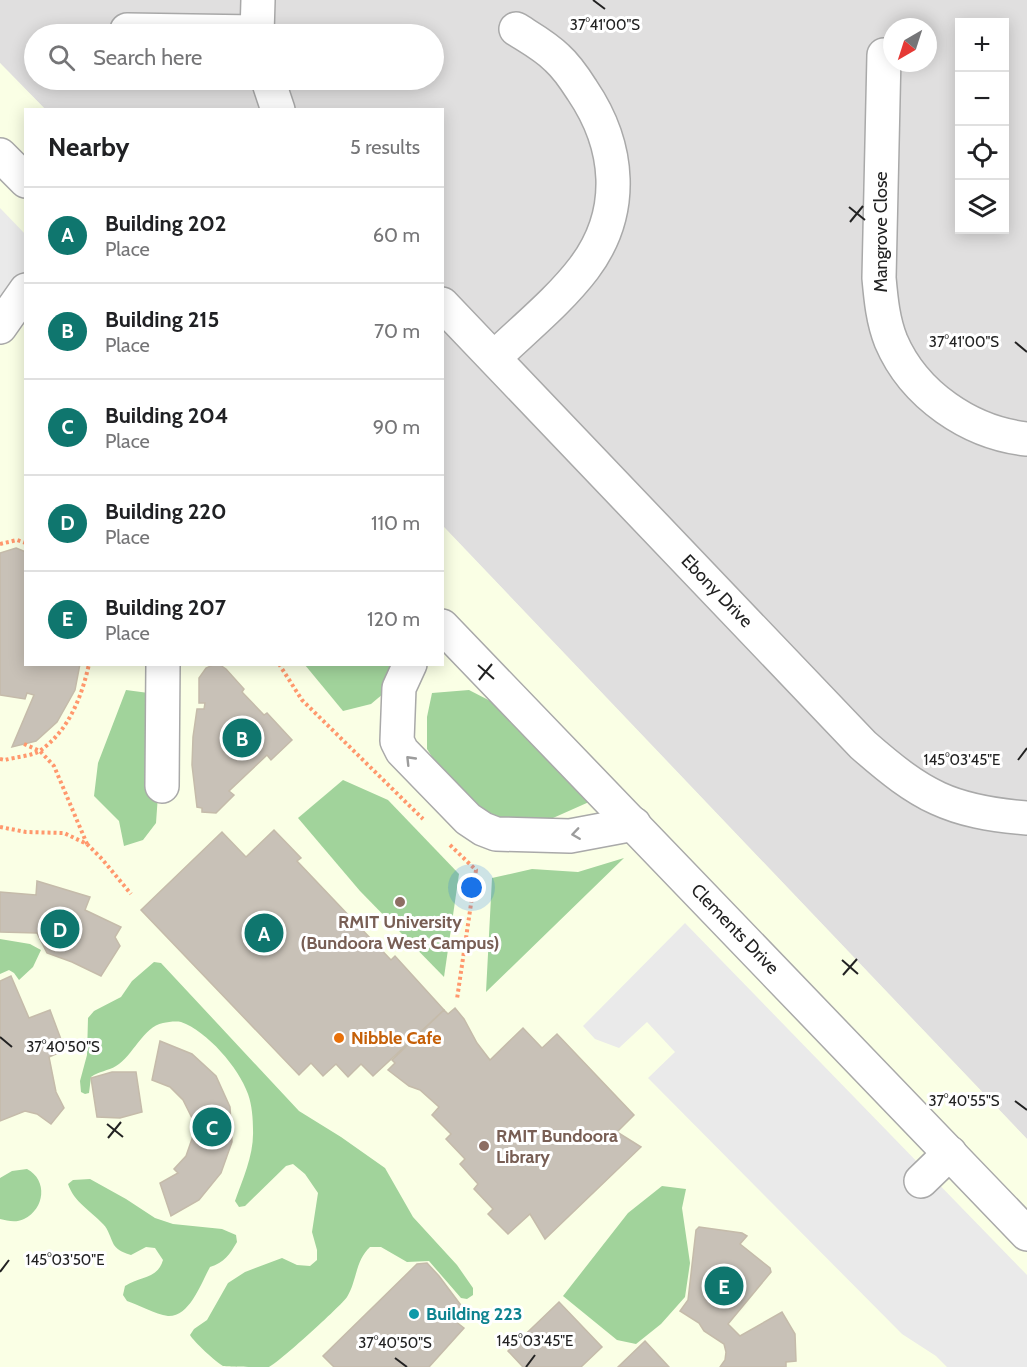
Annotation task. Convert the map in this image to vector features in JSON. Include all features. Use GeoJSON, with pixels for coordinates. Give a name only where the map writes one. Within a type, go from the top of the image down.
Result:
{"type":"FeatureCollection","features":[{"type":"Feature","properties":{"kind":"street"},"geometry":{"type":"LineString","coordinates":[[224,24],[257,22]]}},
{"type":"Feature","properties":{"kind":"street"},"geometry":{"type":"LineString","coordinates":[[494,358],[565,290],[585,267],[608,222],[613,201],[614,183],[609,144],[601,121],[572,75],[557,58],[539,43],[516,29]]}},
{"type":"Feature","properties":{"kind":"street","name":"Mangrove Close"},"geometry":{"type":"LineString","coordinates":[[884,72],[879,278],[882,308],[891,342],[910,374],[946,409],[969,422],[992,431],[1027,439]]}},
{"type":"Feature","properties":{"kind":"street"},"geometry":{"type":"LineString","coordinates":[[271,90],[277,108]]}},
{"type":"Feature","properties":{"kind":"street"},"geometry":{"type":"LineString","coordinates":[[0,154],[24,179]]}},
{"type":"Feature","properties":{"kind":"street"},"geometry":{"type":"LineString","coordinates":[[11,326],[24,295]]}},
{"type":"Feature","properties":{"kind":"street","name":"Ebony Drive"},"geometry":{"type":"LineString","coordinates":[[444,306],[855,737],[890,769],[913,786],[939,800],[969,811],[1027,818]]}},
{"type":"Feature","properties":{"kind":"street","name":"Clements Drive"},"geometry":{"type":"LineString","coordinates":[[444,628],[1027,1234]]}},
{"type":"Feature","properties":{"kind":"street"},"geometry":{"type":"LineString","coordinates":[[162,786],[163,666]]}},
{"type":"Feature","properties":{"kind":"street"},"geometry":{"type":"LineString","coordinates":[[409,666],[399,688],[397,741],[402,751],[468,819],[496,834],[570,836],[634,824]]}},
{"type":"Feature","properties":{"kind":"street"},"geometry":{"type":"LineString","coordinates":[[921,1181],[950,1153]]}},
{"type":"Feature","properties":{"kind":"path"},"geometry":{"type":"LineString","coordinates":[[0,544],[17,540],[24,542]]}},
{"type":"Feature","properties":{"kind":"path"},"geometry":{"type":"LineString","coordinates":[[0,759],[5,760],[40,751],[63,728],[82,693],[89,666]]}},
{"type":"Feature","properties":{"kind":"path"},"geometry":{"type":"LineString","coordinates":[[280,666],[302,700],[426,822]]}},
{"type":"Feature","properties":{"kind":"path"},"geometry":{"type":"LineString","coordinates":[[24,744],[40,751],[54,766],[87,844]]}},
{"type":"Feature","properties":{"kind":"path"},"geometry":{"type":"LineString","coordinates":[[0,827],[26,832],[64,833],[87,844],[131,894]]}},
{"type":"Feature","properties":{"kind":"path"},"geometry":{"type":"LineString","coordinates":[[443,838],[476,870],[457,999]]}},
{"type":"Feature","properties":{"kind":"shaded area"},"geometry":{"type":"Polygon","coordinates":[[[0,0],[1027,0],[1027,1139],[444,527],[444,108],[44,108],[26,90],[444,90],[444,24],[24,24],[24,88],[0,63],[0,0]]]}},
{"type":"Feature","properties":{"kind":"shaded area","name":"RMIT University (Bundoora West Campus)"},"geometry":{"type":"Polygon","coordinates":[[[0,63],[44,108],[24,108],[24,666],[444,666],[444,527],[1027,1139],[1027,1367],[0,1367],[0,63]]]}},
{"type":"Feature","properties":{"kind":"shaded area"},"geometry":{"type":"Polygon","coordinates":[[[0,208],[24,233],[24,284],[0,316],[0,208]]]}},
{"type":"Feature","properties":{"kind":"shaded area"},"geometry":{"type":"Polygon","coordinates":[[[685,923],[1027,1275],[1027,1367],[947,1367],[936,1356],[902,1334],[648,1078],[675,1052],[647,1022],[619,1048],[595,1039],[583,1026],[685,923]]]}},
{"type":"Feature","properties":{"kind":"green space"},"geometry":{"type":"Polygon","coordinates":[[[306,666],[405,666],[402,678],[371,704],[343,711],[306,666]]]}},
{"type":"Feature","properties":{"kind":"green space"},"geometry":{"type":"Polygon","coordinates":[[[126,690],[156,694],[158,795],[156,823],[143,840],[124,846],[119,821],[94,796],[98,763],[126,690]]]}},
{"type":"Feature","properties":{"kind":"green space"},"geometry":{"type":"Polygon","coordinates":[[[469,690],[500,706],[589,802],[526,830],[489,820],[449,784],[427,749],[427,717],[432,693],[469,690]]]}},
{"type":"Feature","properties":{"kind":"green space"},"geometry":{"type":"Polygon","coordinates":[[[343,780],[388,800],[459,874],[444,977],[360,891],[298,818],[343,780]]]}},
{"type":"Feature","properties":{"kind":"green space"},"geometry":{"type":"Polygon","coordinates":[[[624,858],[486,992],[492,878],[532,869],[578,872],[624,858]]]}},
{"type":"Feature","properties":{"kind":"green space"},"geometry":{"type":"Polygon","coordinates":[[[0,939],[30,944],[41,950],[33,967],[19,980],[9,970],[0,974],[0,939]]]}},
{"type":"Feature","properties":{"kind":"green space"},"geometry":{"type":"Polygon","coordinates":[[[154,962],[161,963],[299,1111],[385,1168],[413,1217],[457,1265],[473,1288],[473,1295],[467,1299],[461,1298],[429,1261],[407,1262],[381,1247],[370,1247],[361,1258],[347,1297],[309,1334],[269,1367],[223,1366],[196,1342],[190,1335],[194,1329],[207,1320],[228,1283],[245,1272],[282,1258],[297,1265],[310,1266],[317,1260],[312,1232],[318,1193],[305,1174],[293,1164],[286,1166],[245,1206],[239,1207],[235,1201],[253,1139],[249,1098],[244,1084],[230,1062],[201,1033],[181,1022],[163,1023],[150,1030],[122,1061],[113,1068],[91,1077],[89,1093],[81,1092],[80,1081],[87,1055],[88,1018],[94,1011],[121,997],[132,981],[154,962]]]}},
{"type":"Feature","properties":{"kind":"green space"},"geometry":{"type":"Polygon","coordinates":[[[27,1169],[34,1174],[41,1187],[40,1202],[31,1214],[21,1220],[0,1219],[0,1178],[12,1171],[27,1169]]]}},
{"type":"Feature","properties":{"kind":"green space"},"geometry":{"type":"Polygon","coordinates":[[[90,1179],[155,1218],[173,1224],[222,1229],[236,1235],[237,1242],[232,1250],[226,1258],[210,1267],[194,1298],[183,1311],[168,1316],[127,1301],[123,1295],[125,1286],[153,1274],[161,1266],[163,1260],[155,1248],[146,1247],[131,1255],[116,1247],[105,1226],[78,1201],[68,1184],[73,1180],[90,1179]]]}},
{"type":"Feature","properties":{"kind":"green space"},"geometry":{"type":"Polygon","coordinates":[[[662,1186],[686,1189],[682,1208],[690,1263],[685,1297],[661,1324],[636,1344],[617,1340],[563,1296],[628,1213],[662,1186]]]}},
{"type":"Feature","properties":{"kind":"building"},"geometry":{"type":"Polygon","coordinates":[[[16,548],[24,551],[24,666],[80,666],[75,690],[57,722],[36,741],[12,747],[34,695],[27,693],[25,699],[0,695],[0,553],[16,548]]]}},
{"type":"Feature","properties":{"kind":"building"},"geometry":{"type":"Polygon","coordinates":[[[222,666],[226,669],[244,689],[242,692],[264,715],[267,713],[292,740],[271,760],[267,755],[229,791],[234,795],[216,813],[202,812],[202,808],[197,807],[192,765],[197,709],[204,709],[205,703],[199,703],[199,678],[206,668],[222,666]]]}},
{"type":"Feature","properties":{"kind":"building"},"geometry":{"type":"Polygon","coordinates":[[[274,830],[301,858],[297,861],[391,960],[395,956],[444,1010],[373,1076],[361,1064],[348,1077],[336,1064],[323,1076],[311,1063],[299,1075],[141,910],[222,832],[246,857],[274,830]]]}},
{"type":"Feature","properties":{"kind":"building"},"geometry":{"type":"Polygon","coordinates":[[[37,881],[90,897],[85,910],[121,927],[115,937],[120,946],[101,976],[47,953],[37,933],[0,932],[0,892],[36,895],[37,881]]]}},
{"type":"Feature","properties":{"kind":"building"},"geometry":{"type":"Polygon","coordinates":[[[11,976],[29,1018],[50,1010],[65,1050],[49,1057],[56,1092],[64,1108],[51,1124],[37,1114],[25,1111],[0,1121],[0,981],[11,976]]]}},
{"type":"Feature","properties":{"kind":"building"},"geometry":{"type":"Polygon","coordinates":[[[455,1008],[490,1060],[523,1028],[542,1048],[557,1034],[634,1115],[617,1132],[641,1147],[545,1239],[530,1214],[508,1234],[488,1214],[493,1209],[474,1189],[478,1184],[460,1164],[465,1159],[446,1139],[451,1134],[432,1115],[439,1107],[420,1090],[409,1086],[388,1070],[395,1063],[392,1060],[444,1010],[448,1014],[455,1008]]]}},
{"type":"Feature","properties":{"kind":"building"},"geometry":{"type":"Polygon","coordinates":[[[160,1041],[192,1054],[216,1076],[230,1107],[232,1142],[221,1173],[199,1200],[171,1216],[160,1183],[178,1173],[174,1169],[186,1156],[193,1136],[192,1118],[183,1100],[170,1087],[152,1080],[160,1041]]]}},
{"type":"Feature","properties":{"kind":"building"},"geometry":{"type":"Polygon","coordinates":[[[112,1072],[136,1072],[142,1112],[120,1118],[97,1117],[91,1078],[112,1072]]]}},
{"type":"Feature","properties":{"kind":"building"},"geometry":{"type":"Polygon","coordinates":[[[699,1227],[742,1233],[747,1236],[740,1244],[770,1268],[771,1272],[728,1324],[740,1336],[782,1312],[795,1334],[796,1361],[786,1362],[786,1367],[720,1367],[725,1360],[724,1344],[704,1331],[699,1323],[680,1311],[688,1300],[696,1230],[699,1227]]]}},
{"type":"Feature","properties":{"kind":"building","name":"Building 223"},"geometry":{"type":"Polygon","coordinates":[[[427,1263],[463,1308],[461,1315],[455,1321],[464,1328],[429,1367],[334,1367],[323,1356],[417,1264],[427,1263]]]}},
{"type":"Feature","properties":{"kind":"building"},"geometry":{"type":"Polygon","coordinates":[[[559,1302],[602,1347],[581,1367],[523,1367],[508,1351],[559,1302]]]}},
{"type":"Feature","properties":{"kind":"building"},"geometry":{"type":"Polygon","coordinates":[[[645,1341],[669,1367],[618,1367],[645,1341]]]}},
{"type":"Feature","properties":{"kind":"place","name":"Building 215"},"geometry":{"type":"Point","coordinates":[242,738]}},
{"type":"Feature","properties":{"kind":"place","name":"RMIT University (Bundoora West Campus)"},"geometry":{"type":"Point","coordinates":[400,902]}},
{"type":"Feature","properties":{"kind":"place","name":"Building 220"},"geometry":{"type":"Point","coordinates":[60,929]}},
{"type":"Feature","properties":{"kind":"place","name":"Building 202"},"geometry":{"type":"Point","coordinates":[264,933]}},
{"type":"Feature","properties":{"kind":"place","name":"Nibble Cafe"},"geometry":{"type":"Point","coordinates":[339,1038]}},
{"type":"Feature","properties":{"kind":"place","name":"Building 204"},"geometry":{"type":"Point","coordinates":[212,1127]}},
{"type":"Feature","properties":{"kind":"place","name":"RMIT Bundoora Library"},"geometry":{"type":"Point","coordinates":[484,1146]}},
{"type":"Feature","properties":{"kind":"place","name":"Building 207"},"geometry":{"type":"Point","coordinates":[724,1286]}},
{"type":"Feature","properties":{"kind":"place","name":"Building 223"},"geometry":{"type":"Point","coordinates":[414,1314]}}]}
